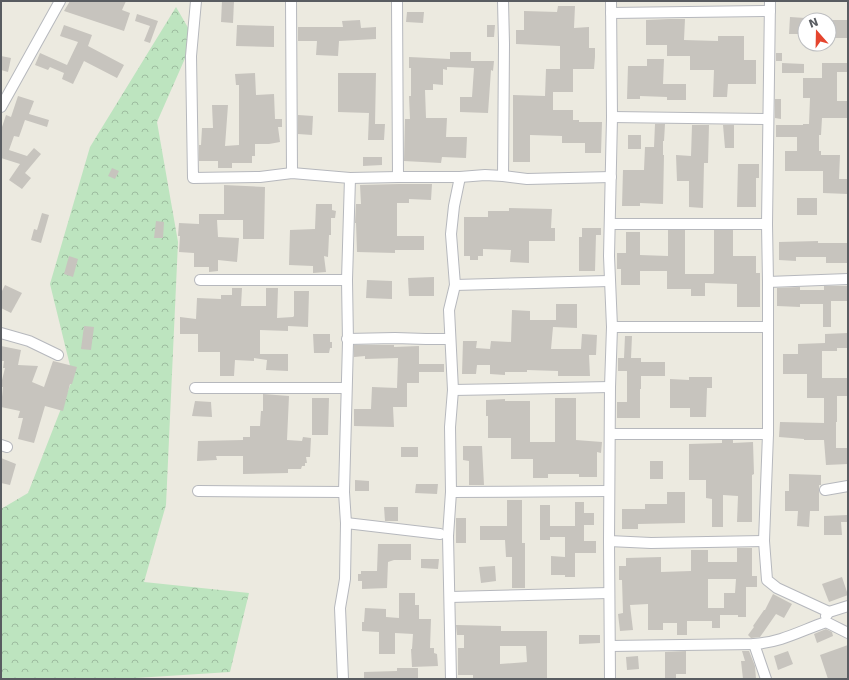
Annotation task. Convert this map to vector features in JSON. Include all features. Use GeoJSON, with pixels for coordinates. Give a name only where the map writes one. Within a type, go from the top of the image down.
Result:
{"type":"FeatureCollection","features":[{"type":"Feature","properties":{"kind":"street"},"geometry":{"type":"LineString","coordinates":[[1,107],[60,1]]}},
{"type":"Feature","properties":{"kind":"street"},"geometry":{"type":"LineString","coordinates":[[196,1],[191,56],[194,178],[260,177],[292,173],[350,178],[460,178],[485,175],[527,179],[612,177]]}},
{"type":"Feature","properties":{"kind":"street"},"geometry":{"type":"LineString","coordinates":[[291,1],[292,173]]}},
{"type":"Feature","properties":{"kind":"street"},"geometry":{"type":"LineString","coordinates":[[396,1],[398,177]]}},
{"type":"Feature","properties":{"kind":"street"},"geometry":{"type":"LineString","coordinates":[[503,1],[503,176]]}},
{"type":"Feature","properties":{"kind":"street"},"geometry":{"type":"LineString","coordinates":[[610,679],[609,490],[612,327],[609,281],[612,177],[611,1]]}},
{"type":"Feature","properties":{"kind":"street"},"geometry":{"type":"LineString","coordinates":[[611,13],[770,6],[767,224],[768,434],[764,541],[767,580],[777,588],[828,617],[848,633]]}},
{"type":"Feature","properties":{"kind":"street"},"geometry":{"type":"LineString","coordinates":[[612,117],[768,118]]}},
{"type":"Feature","properties":{"kind":"street"},"geometry":{"type":"LineString","coordinates":[[343,679],[340,608],[345,579],[346,523],[344,492],[347,339],[346,280],[350,178]]}},
{"type":"Feature","properties":{"kind":"street"},"geometry":{"type":"LineString","coordinates":[[451,679],[448,536],[451,492],[450,427],[454,390],[449,310],[455,285],[451,234],[454,206],[460,178]]}},
{"type":"Feature","properties":{"kind":"street"},"geometry":{"type":"LineString","coordinates":[[610,224],[767,224]]}},
{"type":"Feature","properties":{"kind":"street"},"geometry":{"type":"LineString","coordinates":[[768,282],[848,279]]}},
{"type":"Feature","properties":{"kind":"street"},"geometry":{"type":"LineString","coordinates":[[200,280],[346,280]]}},
{"type":"Feature","properties":{"kind":"street"},"geometry":{"type":"LineString","coordinates":[[455,285],[609,281]]}},
{"type":"Feature","properties":{"kind":"street"},"geometry":{"type":"LineString","coordinates":[[612,327],[768,327]]}},
{"type":"Feature","properties":{"kind":"street"},"geometry":{"type":"LineString","coordinates":[[1,333],[29,341],[58,355]]}},
{"type":"Feature","properties":{"kind":"street"},"geometry":{"type":"LineString","coordinates":[[347,339],[450,339]]}},
{"type":"Feature","properties":{"kind":"street"},"geometry":{"type":"LineString","coordinates":[[454,390],[610,387]]}},
{"type":"Feature","properties":{"kind":"street"},"geometry":{"type":"LineString","coordinates":[[195,388],[346,388]]}},
{"type":"Feature","properties":{"kind":"street"},"geometry":{"type":"LineString","coordinates":[[610,434],[768,434]]}},
{"type":"Feature","properties":{"kind":"street"},"geometry":{"type":"LineString","coordinates":[[825,490],[848,486]]}},
{"type":"Feature","properties":{"kind":"street"},"geometry":{"type":"LineString","coordinates":[[451,492],[609,490]]}},
{"type":"Feature","properties":{"kind":"street"},"geometry":{"type":"LineString","coordinates":[[198,491],[344,492]]}},
{"type":"Feature","properties":{"kind":"street"},"geometry":{"type":"LineString","coordinates":[[346,523],[440,534]]}},
{"type":"Feature","properties":{"kind":"street"},"geometry":{"type":"LineString","coordinates":[[609,541],[651,543],[764,541]]}},
{"type":"Feature","properties":{"kind":"street"},"geometry":{"type":"LineString","coordinates":[[450,597],[609,593]]}},
{"type":"Feature","properties":{"kind":"street"},"geometry":{"type":"LineString","coordinates":[[610,646],[771,643],[784,639],[848,606]]}},
{"type":"Feature","properties":{"kind":"street"},"geometry":{"type":"LineString","coordinates":[[754,644],[766,679]]}},
{"type":"Feature","properties":{"kind":"green space"},"geometry":{"type":"Polygon","coordinates":[[[176,7],[194,38],[157,122],[178,242],[166,505],[144,582],[249,593],[230,672],[120,679],[1,679],[1,509],[28,493],[73,378],[50,284],[90,147],[176,7]]]}},
{"type":"Feature","properties":{"kind":"building"},"geometry":{"type":"Polygon","coordinates":[[[70,1],[126,1],[122,10],[130,13],[124,31],[64,11],[70,1]]]}},
{"type":"Feature","properties":{"kind":"building"},"geometry":{"type":"Polygon","coordinates":[[[222,1],[234,1],[233,23],[221,22],[222,1]]]}},
{"type":"Feature","properties":{"kind":"building"},"geometry":{"type":"Polygon","coordinates":[[[558,6],[575,6],[574,28],[589,27],[589,48],[595,48],[595,57],[594,69],[573,69],[573,92],[553,92],[553,110],[573,110],[573,120],[579,120],[579,122],[602,122],[601,153],[585,153],[585,143],[562,143],[562,136],[530,135],[530,162],[513,162],[513,95],[545,96],[546,69],[560,69],[560,46],[516,44],[516,30],[524,30],[524,11],[557,12],[558,6]]]}},
{"type":"Feature","properties":{"kind":"building"},"geometry":{"type":"Polygon","coordinates":[[[407,12],[424,12],[423,23],[406,22],[407,12]]]}},
{"type":"Feature","properties":{"kind":"building"},"geometry":{"type":"Polygon","coordinates":[[[137,14],[158,21],[150,43],[144,41],[150,26],[135,21],[137,14]]]}},
{"type":"Feature","properties":{"kind":"building"},"geometry":{"type":"Polygon","coordinates":[[[790,17],[797,17],[797,34],[789,34],[790,17]]]}},
{"type":"Feature","properties":{"kind":"building"},"geometry":{"type":"Polygon","coordinates":[[[685,19],[684,40],[718,41],[718,36],[744,36],[744,60],[756,60],[756,84],[728,84],[727,97],[713,97],[714,70],[690,70],[690,56],[667,56],[667,45],[646,45],[646,20],[685,19]]]}},
{"type":"Feature","properties":{"kind":"building"},"geometry":{"type":"Polygon","coordinates":[[[360,20],[361,28],[376,27],[376,39],[339,41],[338,56],[316,55],[317,41],[298,41],[298,27],[343,27],[342,21],[360,20]]]}},
{"type":"Feature","properties":{"kind":"building"},"geometry":{"type":"Polygon","coordinates":[[[837,20],[848,20],[848,38],[837,38],[837,20]]]}},
{"type":"Feature","properties":{"kind":"building"},"geometry":{"type":"Polygon","coordinates":[[[64,25],[92,35],[88,46],[124,65],[117,78],[84,61],[73,84],[62,79],[64,73],[50,67],[48,70],[35,65],[40,53],[67,65],[78,42],[60,36],[64,25]]]}},
{"type":"Feature","properties":{"kind":"building"},"geometry":{"type":"Polygon","coordinates":[[[237,25],[274,26],[274,47],[236,46],[237,25]]]}},
{"type":"Feature","properties":{"kind":"building"},"geometry":{"type":"Polygon","coordinates":[[[487,25],[495,25],[494,37],[487,37],[487,25]]]}},
{"type":"Feature","properties":{"kind":"building"},"geometry":{"type":"Polygon","coordinates":[[[450,52],[471,52],[471,61],[494,61],[493,71],[491,70],[488,113],[460,112],[460,97],[472,97],[474,68],[447,67],[447,70],[443,69],[443,85],[433,84],[433,90],[425,90],[426,118],[447,118],[446,137],[467,137],[466,158],[442,157],[441,163],[404,161],[405,119],[410,119],[409,96],[411,96],[411,68],[409,68],[409,57],[450,59],[450,52]]]}},
{"type":"Feature","properties":{"kind":"building"},"geometry":{"type":"Polygon","coordinates":[[[776,53],[782,53],[782,61],[776,61],[776,53]]]}},
{"type":"Feature","properties":{"kind":"building"},"geometry":{"type":"Polygon","coordinates":[[[1,56],[11,58],[8,72],[1,70],[1,56]]]}},
{"type":"Feature","properties":{"kind":"building"},"geometry":{"type":"Polygon","coordinates":[[[647,59],[664,59],[663,84],[686,84],[686,100],[667,100],[667,97],[640,96],[640,99],[627,99],[628,66],[647,66],[647,59]]]}},
{"type":"Feature","properties":{"kind":"building"},"geometry":{"type":"Polygon","coordinates":[[[782,63],[804,64],[804,73],[782,73],[782,63]]]}},
{"type":"Feature","properties":{"kind":"building"},"geometry":{"type":"Polygon","coordinates":[[[822,63],[848,63],[848,72],[837,72],[837,101],[848,101],[848,118],[822,118],[821,135],[819,135],[819,151],[821,151],[821,155],[840,155],[839,179],[848,179],[848,194],[823,193],[823,171],[785,171],[785,151],[797,151],[797,137],[776,137],[776,125],[809,124],[810,98],[803,98],[803,78],[822,78],[822,63]]]}},
{"type":"Feature","properties":{"kind":"building"},"geometry":{"type":"Polygon","coordinates":[[[255,73],[256,95],[274,94],[275,119],[282,119],[282,127],[278,127],[280,142],[255,144],[255,156],[252,156],[252,163],[232,163],[232,168],[218,168],[218,161],[199,161],[199,145],[201,145],[202,128],[213,128],[212,105],[228,105],[225,146],[239,145],[239,85],[236,85],[235,74],[255,73]]]}},
{"type":"Feature","properties":{"kind":"building"},"geometry":{"type":"Polygon","coordinates":[[[338,73],[376,73],[375,124],[385,124],[384,140],[368,140],[369,113],[338,112],[338,73]]]}},
{"type":"Feature","properties":{"kind":"building"},"geometry":{"type":"Polygon","coordinates":[[[18,96],[34,101],[29,114],[49,120],[47,127],[25,120],[19,137],[14,136],[9,150],[27,156],[34,148],[41,154],[25,173],[31,178],[22,189],[9,180],[20,164],[1,158],[1,130],[6,115],[11,117],[18,96]]]}},
{"type":"Feature","properties":{"kind":"building"},"geometry":{"type":"Polygon","coordinates":[[[775,99],[781,99],[781,119],[775,118],[775,99]]]}},
{"type":"Feature","properties":{"kind":"building"},"geometry":{"type":"Polygon","coordinates":[[[298,115],[313,116],[312,135],[298,134],[298,115]]]}},
{"type":"Feature","properties":{"kind":"building"},"geometry":{"type":"Polygon","coordinates":[[[655,124],[665,124],[663,141],[663,204],[640,203],[640,206],[622,206],[623,170],[644,170],[645,147],[654,147],[655,124]]]}},
{"type":"Feature","properties":{"kind":"building"},"geometry":{"type":"Polygon","coordinates":[[[692,125],[709,125],[708,163],[704,163],[703,208],[689,207],[689,181],[677,181],[676,155],[691,156],[692,125]]]}},
{"type":"Feature","properties":{"kind":"building"},"geometry":{"type":"Polygon","coordinates":[[[723,125],[734,125],[734,148],[725,148],[723,125]]]}},
{"type":"Feature","properties":{"kind":"building"},"geometry":{"type":"Polygon","coordinates":[[[628,135],[641,135],[641,149],[628,149],[628,135]]]}},
{"type":"Feature","properties":{"kind":"building"},"geometry":{"type":"Polygon","coordinates":[[[363,157],[382,157],[382,165],[363,166],[363,157]]]}},
{"type":"Feature","properties":{"kind":"building"},"geometry":{"type":"Polygon","coordinates":[[[738,164],[759,164],[759,178],[756,178],[756,207],[737,207],[738,164]]]}},
{"type":"Feature","properties":{"kind":"building"},"geometry":{"type":"Polygon","coordinates":[[[112,168],[119,171],[115,179],[108,176],[112,168]]]}},
{"type":"Feature","properties":{"kind":"building"},"geometry":{"type":"Polygon","coordinates":[[[432,184],[431,200],[409,199],[409,203],[397,203],[397,236],[424,236],[424,250],[395,250],[395,253],[357,252],[355,223],[356,204],[361,204],[360,185],[432,184]]]}},
{"type":"Feature","properties":{"kind":"building"},"geometry":{"type":"Polygon","coordinates":[[[224,185],[265,187],[264,239],[243,239],[243,220],[217,220],[218,237],[239,238],[237,262],[218,260],[218,271],[209,272],[209,267],[194,267],[194,253],[179,252],[179,223],[199,224],[199,214],[224,214],[224,185]]]}},
{"type":"Feature","properties":{"kind":"building"},"geometry":{"type":"Polygon","coordinates":[[[797,198],[817,198],[817,215],[797,215],[797,198]]]}},
{"type":"Feature","properties":{"kind":"building"},"geometry":{"type":"Polygon","coordinates":[[[316,204],[332,204],[332,210],[336,211],[335,218],[331,218],[331,235],[329,235],[328,257],[324,256],[326,272],[313,273],[313,266],[289,265],[290,230],[315,229],[316,204]]]}},
{"type":"Feature","properties":{"kind":"building"},"geometry":{"type":"Polygon","coordinates":[[[509,208],[552,209],[551,228],[555,228],[555,241],[529,241],[529,263],[510,262],[511,250],[483,249],[483,256],[478,256],[478,260],[470,260],[470,256],[464,256],[464,217],[488,217],[488,211],[509,211],[509,208]]]}},
{"type":"Feature","properties":{"kind":"building"},"geometry":{"type":"Polygon","coordinates":[[[42,213],[49,215],[41,243],[31,240],[34,229],[37,230],[42,213]]]}},
{"type":"Feature","properties":{"kind":"building"},"geometry":{"type":"Polygon","coordinates":[[[156,221],[164,222],[163,238],[154,238],[156,221]]]}},
{"type":"Feature","properties":{"kind":"building"},"geometry":{"type":"Polygon","coordinates":[[[582,228],[601,228],[601,235],[596,235],[595,271],[579,271],[579,237],[582,237],[582,228]]]}},
{"type":"Feature","properties":{"kind":"building"},"geometry":{"type":"Polygon","coordinates":[[[668,230],[685,230],[685,274],[713,274],[714,230],[733,230],[733,256],[756,256],[756,273],[760,273],[760,307],[737,307],[737,284],[705,283],[705,296],[691,296],[691,289],[667,289],[667,271],[640,271],[640,285],[621,285],[621,269],[617,269],[617,253],[626,253],[626,232],[640,232],[640,255],[668,256],[668,230]]]}},
{"type":"Feature","properties":{"kind":"building"},"geometry":{"type":"Polygon","coordinates":[[[818,241],[818,243],[848,243],[848,263],[826,263],[826,257],[796,257],[796,261],[779,260],[779,242],[818,241]]]}},
{"type":"Feature","properties":{"kind":"building"},"geometry":{"type":"Polygon","coordinates":[[[69,256],[78,259],[73,277],[64,274],[69,256]]]}},
{"type":"Feature","properties":{"kind":"building"},"geometry":{"type":"Polygon","coordinates":[[[434,277],[434,296],[409,296],[408,278],[434,277]]]}},
{"type":"Feature","properties":{"kind":"building"},"geometry":{"type":"Polygon","coordinates":[[[367,280],[392,281],[392,299],[366,298],[367,280]]]}},
{"type":"Feature","properties":{"kind":"building"},"geometry":{"type":"Polygon","coordinates":[[[5,285],[22,293],[11,313],[1,308],[1,293],[5,285]]]}},
{"type":"Feature","properties":{"kind":"building"},"geometry":{"type":"Polygon","coordinates":[[[824,286],[848,286],[848,301],[831,301],[831,327],[823,327],[823,304],[800,304],[800,307],[777,306],[777,288],[800,287],[800,290],[824,290],[824,286]]]}},
{"type":"Feature","properties":{"kind":"building"},"geometry":{"type":"Polygon","coordinates":[[[232,288],[242,288],[241,306],[266,306],[266,288],[278,288],[277,318],[294,316],[294,291],[309,291],[308,327],[288,326],[288,331],[260,330],[260,354],[288,354],[288,371],[266,370],[267,360],[254,358],[254,361],[235,360],[234,376],[220,376],[220,352],[198,352],[198,334],[180,334],[180,317],[196,319],[197,298],[221,299],[221,295],[232,295],[232,288]]]}},
{"type":"Feature","properties":{"kind":"building"},"geometry":{"type":"Polygon","coordinates":[[[556,304],[577,304],[577,328],[553,327],[551,349],[581,349],[582,334],[597,335],[596,355],[589,355],[590,376],[558,376],[558,371],[527,370],[527,372],[505,372],[505,375],[490,374],[490,365],[477,365],[476,374],[462,374],[463,341],[477,341],[476,348],[490,349],[491,341],[511,342],[512,310],[530,311],[530,320],[556,320],[556,304]]]}},
{"type":"Feature","properties":{"kind":"building"},"geometry":{"type":"Polygon","coordinates":[[[84,326],[94,327],[91,350],[81,349],[84,326]]]}},
{"type":"Feature","properties":{"kind":"building"},"geometry":{"type":"Polygon","coordinates":[[[848,333],[848,348],[837,348],[837,351],[822,351],[822,378],[848,378],[848,396],[837,396],[836,448],[848,448],[848,464],[826,465],[824,440],[804,440],[779,437],[780,422],[824,423],[824,398],[807,398],[807,374],[783,374],[783,354],[798,354],[798,344],[825,343],[825,334],[848,333]]]}},
{"type":"Feature","properties":{"kind":"building"},"geometry":{"type":"Polygon","coordinates":[[[313,334],[330,334],[332,348],[330,348],[329,353],[314,353],[313,334]]]}},
{"type":"Feature","properties":{"kind":"building"},"geometry":{"type":"Polygon","coordinates":[[[625,336],[632,336],[631,358],[641,358],[641,362],[665,362],[665,376],[641,376],[640,418],[617,418],[617,402],[627,402],[627,371],[618,371],[618,358],[624,358],[625,336]]]}},
{"type":"Feature","properties":{"kind":"building"},"geometry":{"type":"Polygon","coordinates":[[[354,345],[394,345],[394,347],[419,346],[419,364],[444,364],[444,372],[419,372],[419,383],[407,383],[407,407],[393,407],[394,427],[354,426],[354,409],[371,409],[372,387],[397,388],[398,358],[365,359],[365,356],[354,357],[354,345]]]}},
{"type":"Feature","properties":{"kind":"building"},"geometry":{"type":"Polygon","coordinates":[[[1,346],[21,350],[18,365],[38,366],[32,382],[44,387],[53,361],[77,367],[72,384],[70,384],[63,411],[45,406],[34,443],[18,439],[23,418],[18,418],[20,411],[1,407],[3,387],[1,387],[1,384],[5,368],[3,368],[4,361],[1,361],[1,346]]]}},
{"type":"Feature","properties":{"kind":"building"},"geometry":{"type":"Polygon","coordinates":[[[689,377],[712,377],[712,388],[707,388],[706,417],[690,417],[690,408],[670,408],[670,379],[689,380],[689,377]]]}},
{"type":"Feature","properties":{"kind":"building"},"geometry":{"type":"Polygon","coordinates":[[[263,394],[289,396],[287,440],[302,441],[303,437],[311,438],[310,457],[306,457],[307,463],[305,463],[305,466],[302,466],[301,469],[288,469],[288,473],[243,474],[243,456],[216,456],[217,460],[197,461],[198,441],[243,440],[243,437],[250,437],[250,426],[260,426],[261,411],[263,411],[263,394]]]}},
{"type":"Feature","properties":{"kind":"building"},"geometry":{"type":"Polygon","coordinates":[[[312,398],[329,398],[328,435],[312,435],[312,398]]]}},
{"type":"Feature","properties":{"kind":"building"},"geometry":{"type":"Polygon","coordinates":[[[555,398],[576,398],[576,440],[602,442],[601,453],[597,452],[597,477],[579,477],[579,474],[548,474],[548,478],[533,478],[533,459],[511,459],[511,438],[488,438],[486,400],[505,399],[505,401],[530,401],[530,442],[555,442],[555,398]]]}},
{"type":"Feature","properties":{"kind":"building"},"geometry":{"type":"Polygon","coordinates":[[[195,401],[211,402],[212,417],[192,416],[195,401]]]}},
{"type":"Feature","properties":{"kind":"building"},"geometry":{"type":"Polygon","coordinates":[[[722,440],[733,440],[733,443],[753,442],[754,474],[752,475],[752,522],[737,522],[738,496],[723,495],[723,527],[712,527],[712,499],[706,498],[706,480],[689,480],[689,444],[722,443],[722,440]]]}},
{"type":"Feature","properties":{"kind":"building"},"geometry":{"type":"Polygon","coordinates":[[[463,446],[482,446],[484,485],[469,485],[469,461],[463,460],[463,446]]]}},
{"type":"Feature","properties":{"kind":"building"},"geometry":{"type":"Polygon","coordinates":[[[401,447],[418,447],[418,457],[401,457],[401,447]]]}},
{"type":"Feature","properties":{"kind":"building"},"geometry":{"type":"Polygon","coordinates":[[[1,458],[16,464],[10,485],[1,483],[1,458]]]}},
{"type":"Feature","properties":{"kind":"building"},"geometry":{"type":"Polygon","coordinates":[[[650,461],[663,461],[663,479],[650,479],[650,461]]]}},
{"type":"Feature","properties":{"kind":"building"},"geometry":{"type":"Polygon","coordinates":[[[789,474],[821,475],[821,485],[819,485],[819,511],[810,511],[809,527],[797,526],[798,511],[785,511],[785,491],[789,491],[789,474]]]}},
{"type":"Feature","properties":{"kind":"building"},"geometry":{"type":"Polygon","coordinates":[[[355,480],[369,481],[369,491],[355,491],[355,480]]]}},
{"type":"Feature","properties":{"kind":"building"},"geometry":{"type":"Polygon","coordinates":[[[416,484],[438,484],[437,494],[415,493],[416,484]]]}},
{"type":"Feature","properties":{"kind":"building"},"geometry":{"type":"Polygon","coordinates":[[[667,492],[685,492],[685,523],[638,524],[638,529],[622,529],[622,509],[645,509],[645,504],[667,504],[667,492]]]}},
{"type":"Feature","properties":{"kind":"building"},"geometry":{"type":"Polygon","coordinates":[[[507,500],[522,500],[522,543],[525,543],[525,588],[512,588],[512,557],[506,557],[505,540],[480,540],[480,526],[507,526],[507,500]]]}},
{"type":"Feature","properties":{"kind":"building"},"geometry":{"type":"Polygon","coordinates":[[[575,502],[584,502],[584,513],[594,513],[594,525],[584,525],[584,541],[596,541],[596,553],[575,553],[575,577],[551,575],[551,556],[565,557],[565,537],[550,537],[550,540],[540,540],[540,505],[550,505],[550,526],[575,526],[575,502]]]}},
{"type":"Feature","properties":{"kind":"building"},"geometry":{"type":"Polygon","coordinates":[[[384,507],[398,507],[398,521],[385,521],[384,507]]]}},
{"type":"Feature","properties":{"kind":"building"},"geometry":{"type":"Polygon","coordinates":[[[848,515],[848,522],[841,522],[842,535],[824,535],[824,516],[848,515]]]}},
{"type":"Feature","properties":{"kind":"building"},"geometry":{"type":"Polygon","coordinates":[[[456,518],[466,518],[466,543],[456,543],[456,518]]]}},
{"type":"Feature","properties":{"kind":"building"},"geometry":{"type":"Polygon","coordinates":[[[378,544],[411,544],[411,560],[394,560],[388,562],[387,588],[362,589],[362,581],[358,581],[358,574],[361,574],[361,571],[377,571],[378,544]]]}},
{"type":"Feature","properties":{"kind":"building"},"geometry":{"type":"Polygon","coordinates":[[[737,548],[752,548],[752,576],[757,576],[757,587],[746,587],[746,617],[738,617],[738,615],[720,615],[720,628],[712,628],[712,621],[687,621],[687,635],[677,635],[677,623],[663,623],[663,630],[648,630],[648,604],[630,605],[633,630],[620,631],[618,614],[623,613],[622,580],[619,580],[619,566],[626,566],[626,558],[661,557],[661,572],[691,571],[691,550],[708,550],[708,562],[737,562],[737,548]],[[708,579],[708,608],[724,608],[724,593],[735,593],[736,579],[708,579]]]}},
{"type":"Feature","properties":{"kind":"building"},"geometry":{"type":"Polygon","coordinates":[[[421,559],[439,559],[438,569],[421,568],[421,559]]]}},
{"type":"Feature","properties":{"kind":"building"},"geometry":{"type":"Polygon","coordinates":[[[495,566],[496,581],[481,583],[479,567],[495,566]]]}},
{"type":"Feature","properties":{"kind":"building"},"geometry":{"type":"Polygon","coordinates":[[[842,577],[848,595],[829,602],[822,584],[842,577]]]}},
{"type":"Feature","properties":{"kind":"building"},"geometry":{"type":"Polygon","coordinates":[[[399,593],[415,593],[415,605],[419,605],[419,619],[431,619],[430,648],[434,648],[434,653],[437,654],[438,666],[412,667],[411,649],[413,634],[395,633],[395,654],[379,654],[379,632],[362,631],[365,608],[386,609],[386,617],[399,618],[399,593]]]}},
{"type":"Feature","properties":{"kind":"building"},"geometry":{"type":"Polygon","coordinates":[[[773,594],[792,604],[784,618],[776,614],[760,637],[751,638],[748,635],[765,610],[773,594]]]}},
{"type":"Feature","properties":{"kind":"building"},"geometry":{"type":"Polygon","coordinates":[[[456,625],[501,626],[501,631],[547,631],[547,679],[473,679],[473,675],[458,675],[458,648],[464,648],[464,635],[457,635],[456,625]],[[500,646],[500,664],[527,662],[526,646],[500,646]]]}},
{"type":"Feature","properties":{"kind":"building"},"geometry":{"type":"Polygon","coordinates":[[[826,629],[832,632],[833,636],[817,643],[814,634],[826,629]]]}},
{"type":"Feature","properties":{"kind":"building"},"geometry":{"type":"Polygon","coordinates":[[[579,635],[600,635],[600,643],[579,644],[579,635]]]}},
{"type":"Feature","properties":{"kind":"building"},"geometry":{"type":"Polygon","coordinates":[[[848,645],[848,679],[828,679],[820,655],[848,645]]]}},
{"type":"Feature","properties":{"kind":"building"},"geometry":{"type":"Polygon","coordinates":[[[686,651],[686,674],[676,674],[676,679],[665,679],[665,652],[686,651]]]}},
{"type":"Feature","properties":{"kind":"building"},"geometry":{"type":"Polygon","coordinates":[[[742,651],[749,651],[755,666],[756,679],[743,679],[741,661],[745,661],[742,651]]]}},
{"type":"Feature","properties":{"kind":"building"},"geometry":{"type":"Polygon","coordinates":[[[788,651],[793,664],[778,670],[774,656],[788,651]]]}},
{"type":"Feature","properties":{"kind":"building"},"geometry":{"type":"Polygon","coordinates":[[[638,656],[639,669],[627,670],[626,657],[638,656]]]}},
{"type":"Feature","properties":{"kind":"building"},"geometry":{"type":"Polygon","coordinates":[[[397,668],[418,668],[418,679],[364,679],[364,672],[397,671],[397,668]]]}}]}
